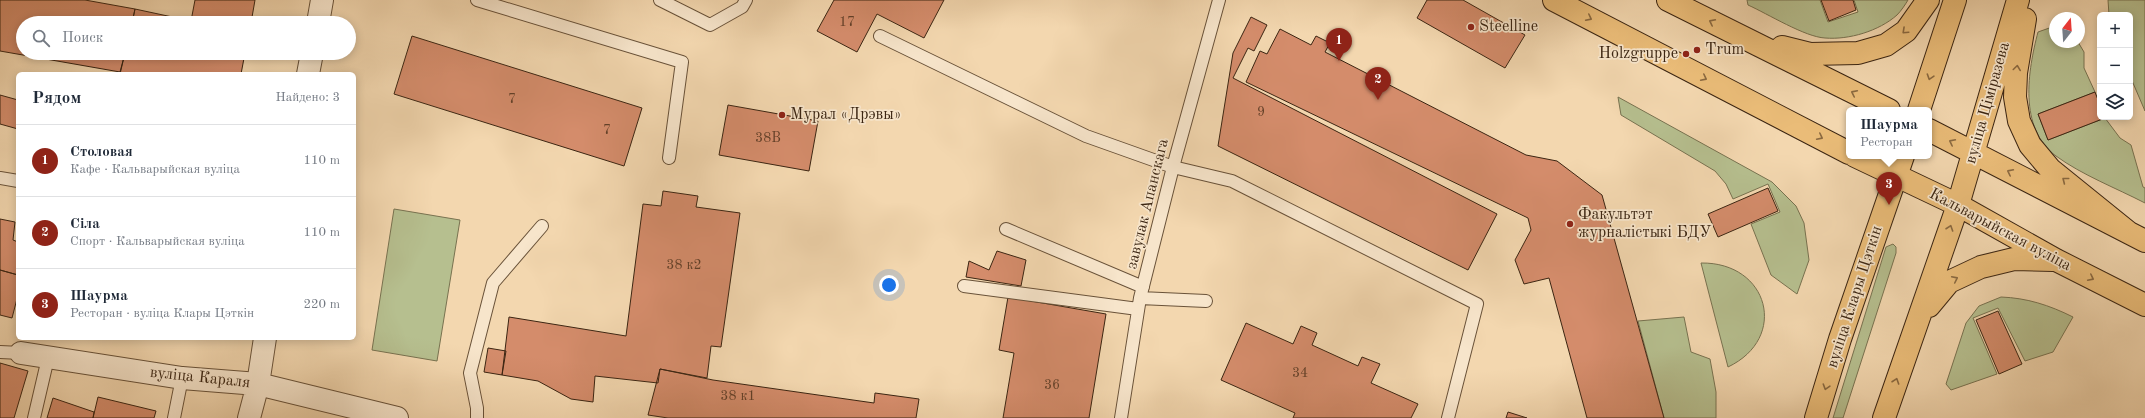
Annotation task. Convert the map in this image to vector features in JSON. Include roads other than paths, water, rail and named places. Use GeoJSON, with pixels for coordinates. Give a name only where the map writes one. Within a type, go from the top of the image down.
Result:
{"type":"FeatureCollection","features":[{"type":"Feature","properties":{"kind":"main road"},"geometry":{"type":"LineString","coordinates":[[1554,0],[1846,151]]}},
{"type":"Feature","properties":{"kind":"main road"},"geometry":{"type":"LineString","coordinates":[[1668,0],[1883,107]]}},
{"type":"Feature","properties":{"kind":"main road"},"geometry":{"type":"LineString","coordinates":[[1742,37],[1810,54],[1858,54],[1886,45],[1906,31],[1928,0]]}},
{"type":"Feature","properties":{"kind":"main road"},"geometry":{"type":"LineString","coordinates":[[1920,107],[1955,0]]}},
{"type":"Feature","properties":{"kind":"main road","name":"вуліца Ціміразева"},"geometry":{"type":"LineString","coordinates":[[1958,205],[2018,0]]}},
{"type":"Feature","properties":{"kind":"main road"},"geometry":{"type":"LineString","coordinates":[[2028,0],[2016,73],[2015,96],[2019,121],[2030,145],[2050,169],[2136,236]]}},
{"type":"Feature","properties":{"kind":"main road"},"geometry":{"type":"LineString","coordinates":[[1932,132],[2136,236]]}},
{"type":"Feature","properties":{"kind":"main road","name":"Кальварыйская вуліца"},"geometry":{"type":"LineString","coordinates":[[1861,159],[1896,177],[1958,205],[2056,260],[2145,306]]}},
{"type":"Feature","properties":{"kind":"main road"},"geometry":{"type":"LineString","coordinates":[[1896,177],[1902,159]]}},
{"type":"Feature","properties":{"kind":"main road","name":"вуліца Клары Цэткін"},"geometry":{"type":"LineString","coordinates":[[1816,418],[1840,339],[1896,177]]}},
{"type":"Feature","properties":{"kind":"main road"},"geometry":{"type":"LineString","coordinates":[[1884,418],[1958,205]]}},
{"type":"Feature","properties":{"kind":"main road"},"geometry":{"type":"LineString","coordinates":[[1920,318],[1949,282],[1982,267],[2014,259],[2056,260]]}},
{"type":"Feature","properties":{"kind":"street"},"geometry":{"type":"LineString","coordinates":[[319,16],[322,0]]}},
{"type":"Feature","properties":{"kind":"street"},"geometry":{"type":"LineString","coordinates":[[308,72],[311,60]]}},
{"type":"Feature","properties":{"kind":"street"},"geometry":{"type":"LineString","coordinates":[[249,418],[258,384],[265,340]]}},
{"type":"Feature","properties":{"kind":"street","name":"вуліца Караля"},"geometry":{"type":"LineString","coordinates":[[21,353],[182,378],[258,384],[397,418]]}},
{"type":"Feature","properties":{"kind":"lane"},"geometry":{"type":"LineString","coordinates":[[477,0],[682,62],[670,158]]}},
{"type":"Feature","properties":{"kind":"lane"},"geometry":{"type":"LineString","coordinates":[[660,0],[710,25],[742,7],[746,0]]}},
{"type":"Feature","properties":{"kind":"lane","name":"завулак Апанскага"},"geometry":{"type":"LineString","coordinates":[[1121,418],[1141,298],[1173,166],[1219,0]]}},
{"type":"Feature","properties":{"kind":"lane"},"geometry":{"type":"LineString","coordinates":[[880,36],[1086,136],[1173,166],[1232,182],[1477,304],[1448,418]]}},
{"type":"Feature","properties":{"kind":"lane"},"geometry":{"type":"LineString","coordinates":[[0,178],[16,181]]}},
{"type":"Feature","properties":{"kind":"lane"},"geometry":{"type":"LineString","coordinates":[[477,418],[478,408],[470,373],[493,283],[542,226]]}},
{"type":"Feature","properties":{"kind":"lane"},"geometry":{"type":"LineString","coordinates":[[1006,229],[1141,298]]}},
{"type":"Feature","properties":{"kind":"lane"},"geometry":{"type":"LineString","coordinates":[[964,286],[1206,301]]}},
{"type":"Feature","properties":{"kind":"lane","name":"вуліца Караля"},"geometry":{"type":"LineString","coordinates":[[0,352],[21,353]]}},
{"type":"Feature","properties":{"kind":"lane"},"geometry":{"type":"LineString","coordinates":[[34,418],[48,358]]}},
{"type":"Feature","properties":{"kind":"lane"},"geometry":{"type":"LineString","coordinates":[[174,418],[182,378]]}},
{"type":"Feature","properties":{"kind":"place","name":"Steelline"},"geometry":{"type":"Point","coordinates":[1471,27]}},
{"type":"Feature","properties":{"kind":"place","name":"Trum"},"geometry":{"type":"Point","coordinates":[1697,50]}},
{"type":"Feature","properties":{"kind":"place","name":"Holzgruppe"},"geometry":{"type":"Point","coordinates":[1686,54]}},
{"type":"Feature","properties":{"kind":"place","name":"Столовая"},"geometry":{"type":"Point","coordinates":[1339,61]}},
{"type":"Feature","properties":{"kind":"place","name":"Сіла"},"geometry":{"type":"Point","coordinates":[1378,100]}},
{"type":"Feature","properties":{"kind":"place","name":"Мурал «Дрэвы»"},"geometry":{"type":"Point","coordinates":[782,115]}},
{"type":"Feature","properties":{"kind":"place","name":"Шаурма"},"geometry":{"type":"Point","coordinates":[1889,205]}},
{"type":"Feature","properties":{"kind":"place","name":"Факультэт журналістыкі БДУ"},"geometry":{"type":"Point","coordinates":[1570,224]}}]}
